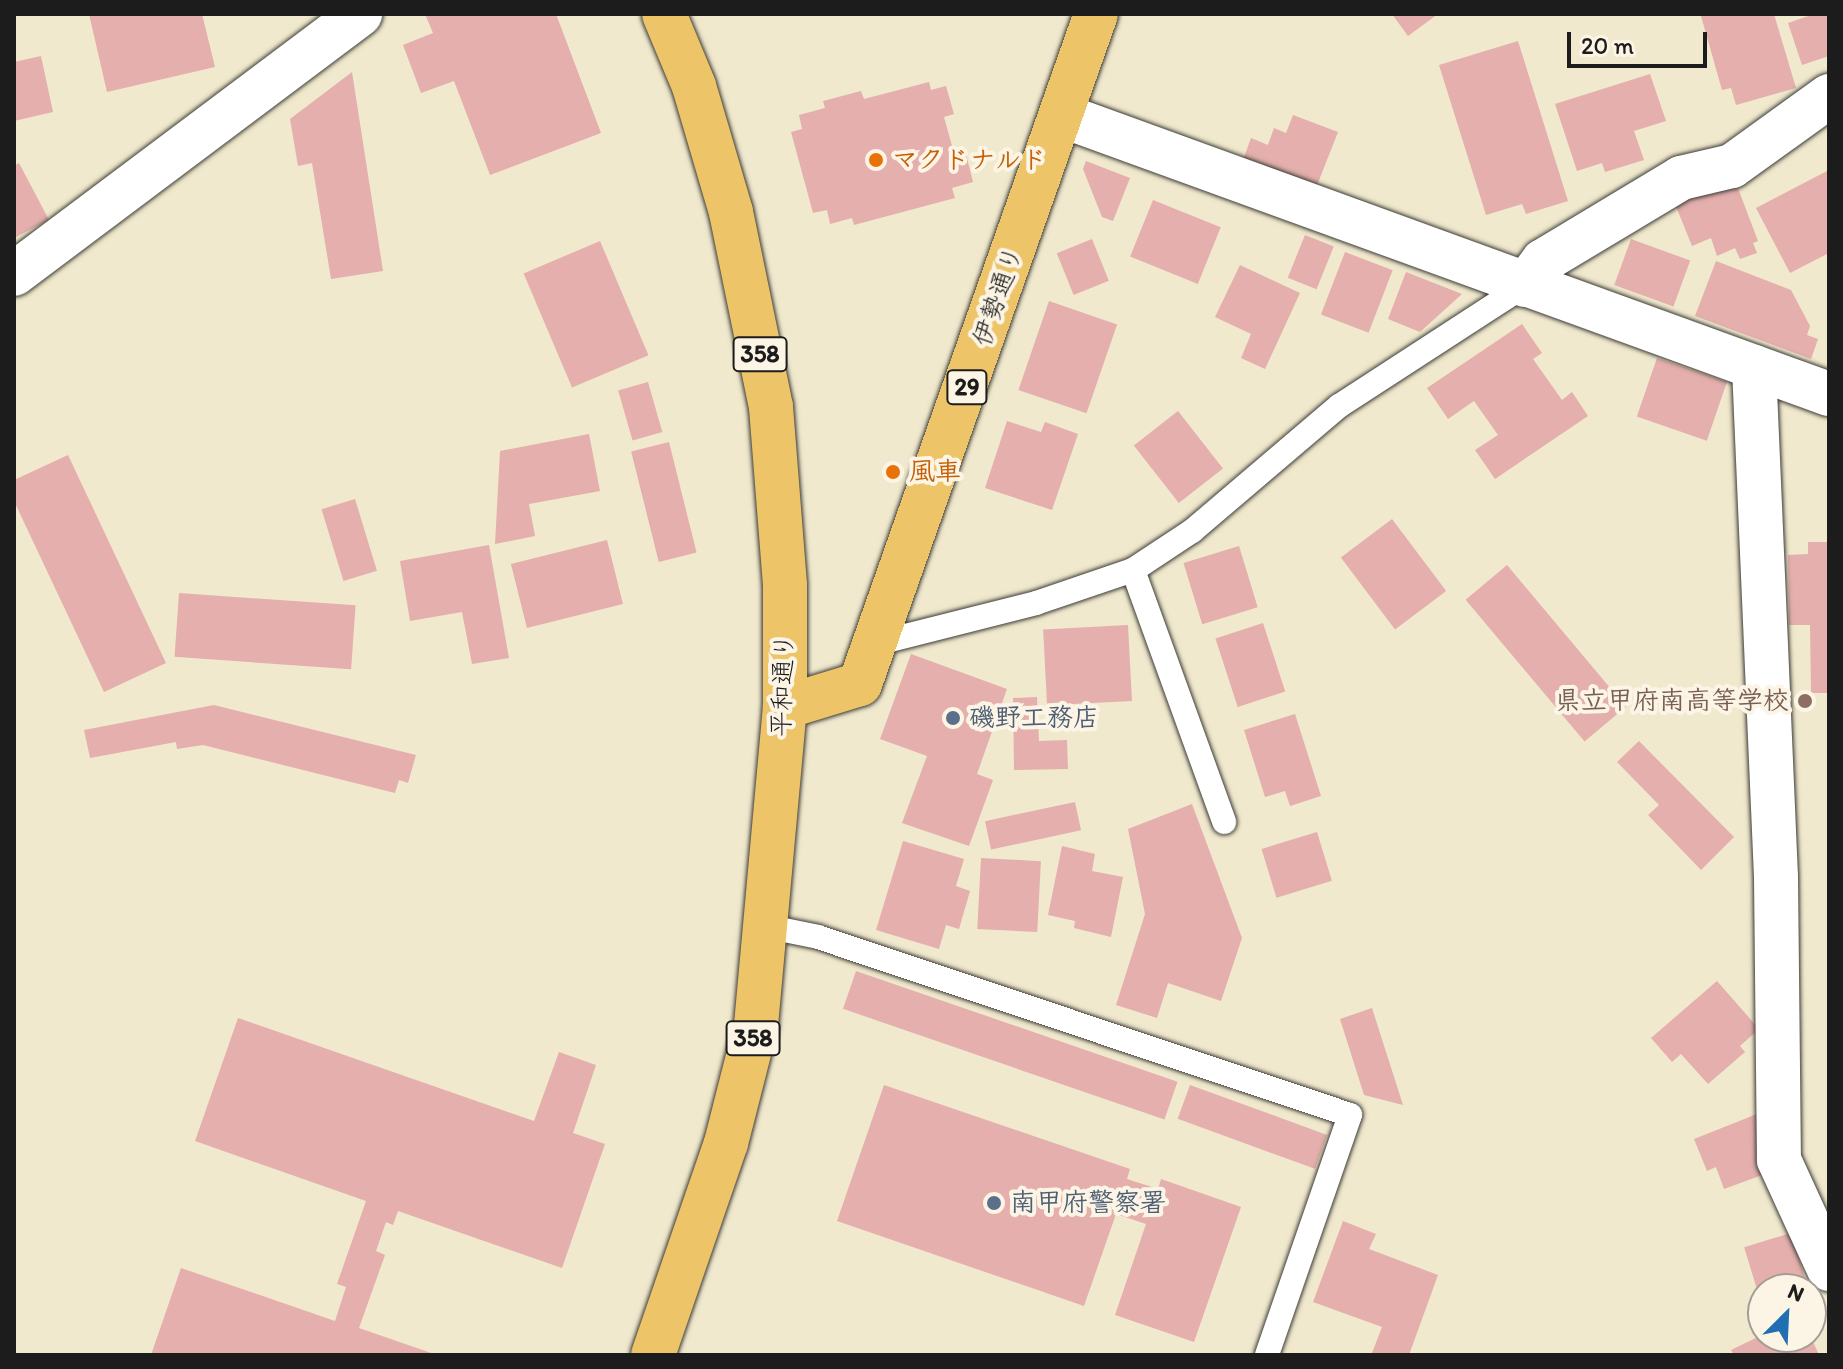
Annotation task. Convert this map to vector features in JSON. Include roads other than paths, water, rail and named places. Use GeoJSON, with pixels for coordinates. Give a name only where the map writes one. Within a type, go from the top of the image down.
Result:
{"type":"FeatureCollection","features":[{"type":"Feature","properties":{"kind":"main road","name":"平和通り"},"geometry":{"type":"LineString","coordinates":[[653,1355],[726,1143],[756,1025],[769,927],[785,707],[785,585],[771,407],[731,212],[694,86],[664,14]]}},
{"type":"Feature","properties":{"kind":"main road","name":"伊勢通り"},"geometry":{"type":"LineString","coordinates":[[785,707],[860,684],[878,643],[1096,14]]}},
{"type":"Feature","properties":{"kind":"street"},"geometry":{"type":"LineString","coordinates":[[14,274],[360,14]]}},
{"type":"Feature","properties":{"kind":"street"},"geometry":{"type":"LineString","coordinates":[[1525,285],[1543,261],[1681,178],[1732,166],[1829,96]]}},
{"type":"Feature","properties":{"kind":"street"},"geometry":{"type":"LineString","coordinates":[[1061,115],[1829,394]]}},
{"type":"Feature","properties":{"kind":"street"},"geometry":{"type":"LineString","coordinates":[[1754,367],[1776,877],[1779,1160],[1829,1269]]}},
{"type":"Feature","properties":{"kind":"lane"},"geometry":{"type":"LineString","coordinates":[[878,643],[1036,603],[1133,570],[1192,531],[1339,406],[1525,285]]}},
{"type":"Feature","properties":{"kind":"lane"},"geometry":{"type":"LineString","coordinates":[[1133,570],[1224,822]]}},
{"type":"Feature","properties":{"kind":"lane"},"geometry":{"type":"LineString","coordinates":[[769,927],[818,937],[1350,1115],[1267,1355]]}},
{"type":"Feature","properties":{"kind":"place","name":"マクドナルド"},"geometry":{"type":"Point","coordinates":[876,160]}},
{"type":"Feature","properties":{"kind":"place","name":"風車"},"geometry":{"type":"Point","coordinates":[893,472]}},
{"type":"Feature","properties":{"kind":"place","name":"県立甲府南高等学校"},"geometry":{"type":"Point","coordinates":[1805,701]}},
{"type":"Feature","properties":{"kind":"place","name":"磯野工務店"},"geometry":{"type":"Point","coordinates":[953,718]}},
{"type":"Feature","properties":{"kind":"place","name":"南甲府警察署"},"geometry":{"type":"Point","coordinates":[994,1203]}}]}
